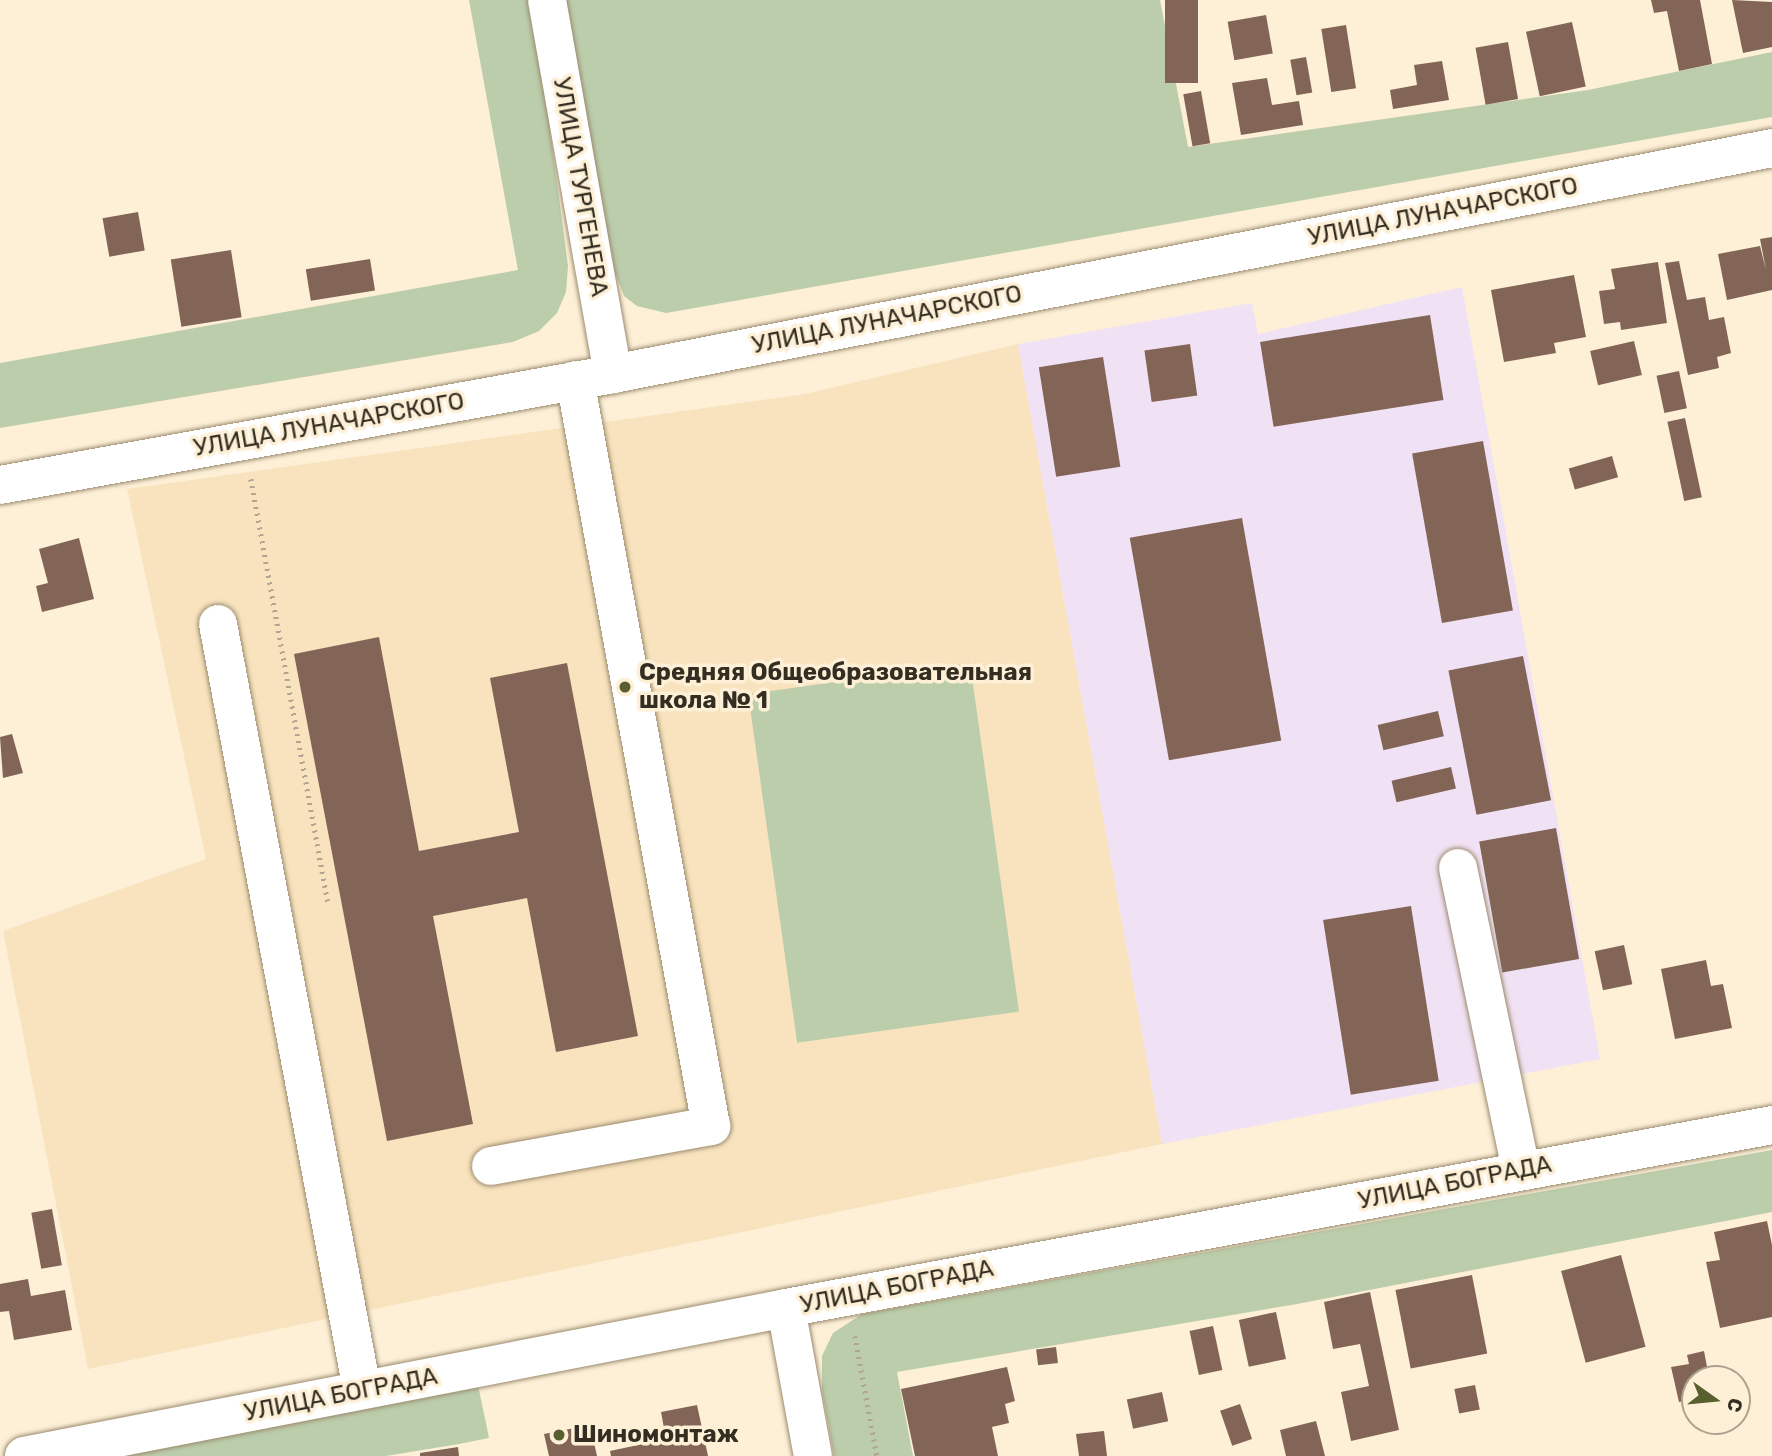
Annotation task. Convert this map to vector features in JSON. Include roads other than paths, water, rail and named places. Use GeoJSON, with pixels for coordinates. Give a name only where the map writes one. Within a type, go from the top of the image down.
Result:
{"type":"FeatureCollection","features":[{"type":"Feature","properties":{"kind":"street","name":"УЛИЦА ТУРГЕНЕВА"},"geometry":{"type":"LineString","coordinates":[[547,0],[613,374]]}},
{"type":"Feature","properties":{"kind":"street","name":"УЛИЦА ЛУНАЧАРСКОГО"},"geometry":{"type":"LineString","coordinates":[[0,485],[613,374],[1772,148]]}},
{"type":"Feature","properties":{"kind":"street"},"geometry":{"type":"LineString","coordinates":[[491,1166],[710,1126],[575,380]]}},
{"type":"Feature","properties":{"kind":"street"},"geometry":{"type":"LineString","coordinates":[[218,624],[362,1390]]}},
{"type":"Feature","properties":{"kind":"street"},"geometry":{"type":"LineString","coordinates":[[1458,868],[1521,1170]]}},
{"type":"Feature","properties":{"kind":"street","name":"УЛИЦА БОГРАДА"},"geometry":{"type":"LineString","coordinates":[[24,1456],[786,1308],[1772,1125]]}},
{"type":"Feature","properties":{"kind":"street"},"geometry":{"type":"LineString","coordinates":[[786,1308],[813,1456]]}},
{"type":"Feature","properties":{"kind":"place","name":"Средняя Общеобразовательная школа № 1"},"geometry":{"type":"Point","coordinates":[625,687]}},
{"type":"Feature","properties":{"kind":"place","name":"Шиномонтаж"},"geometry":{"type":"Point","coordinates":[559,1435]}}]}
